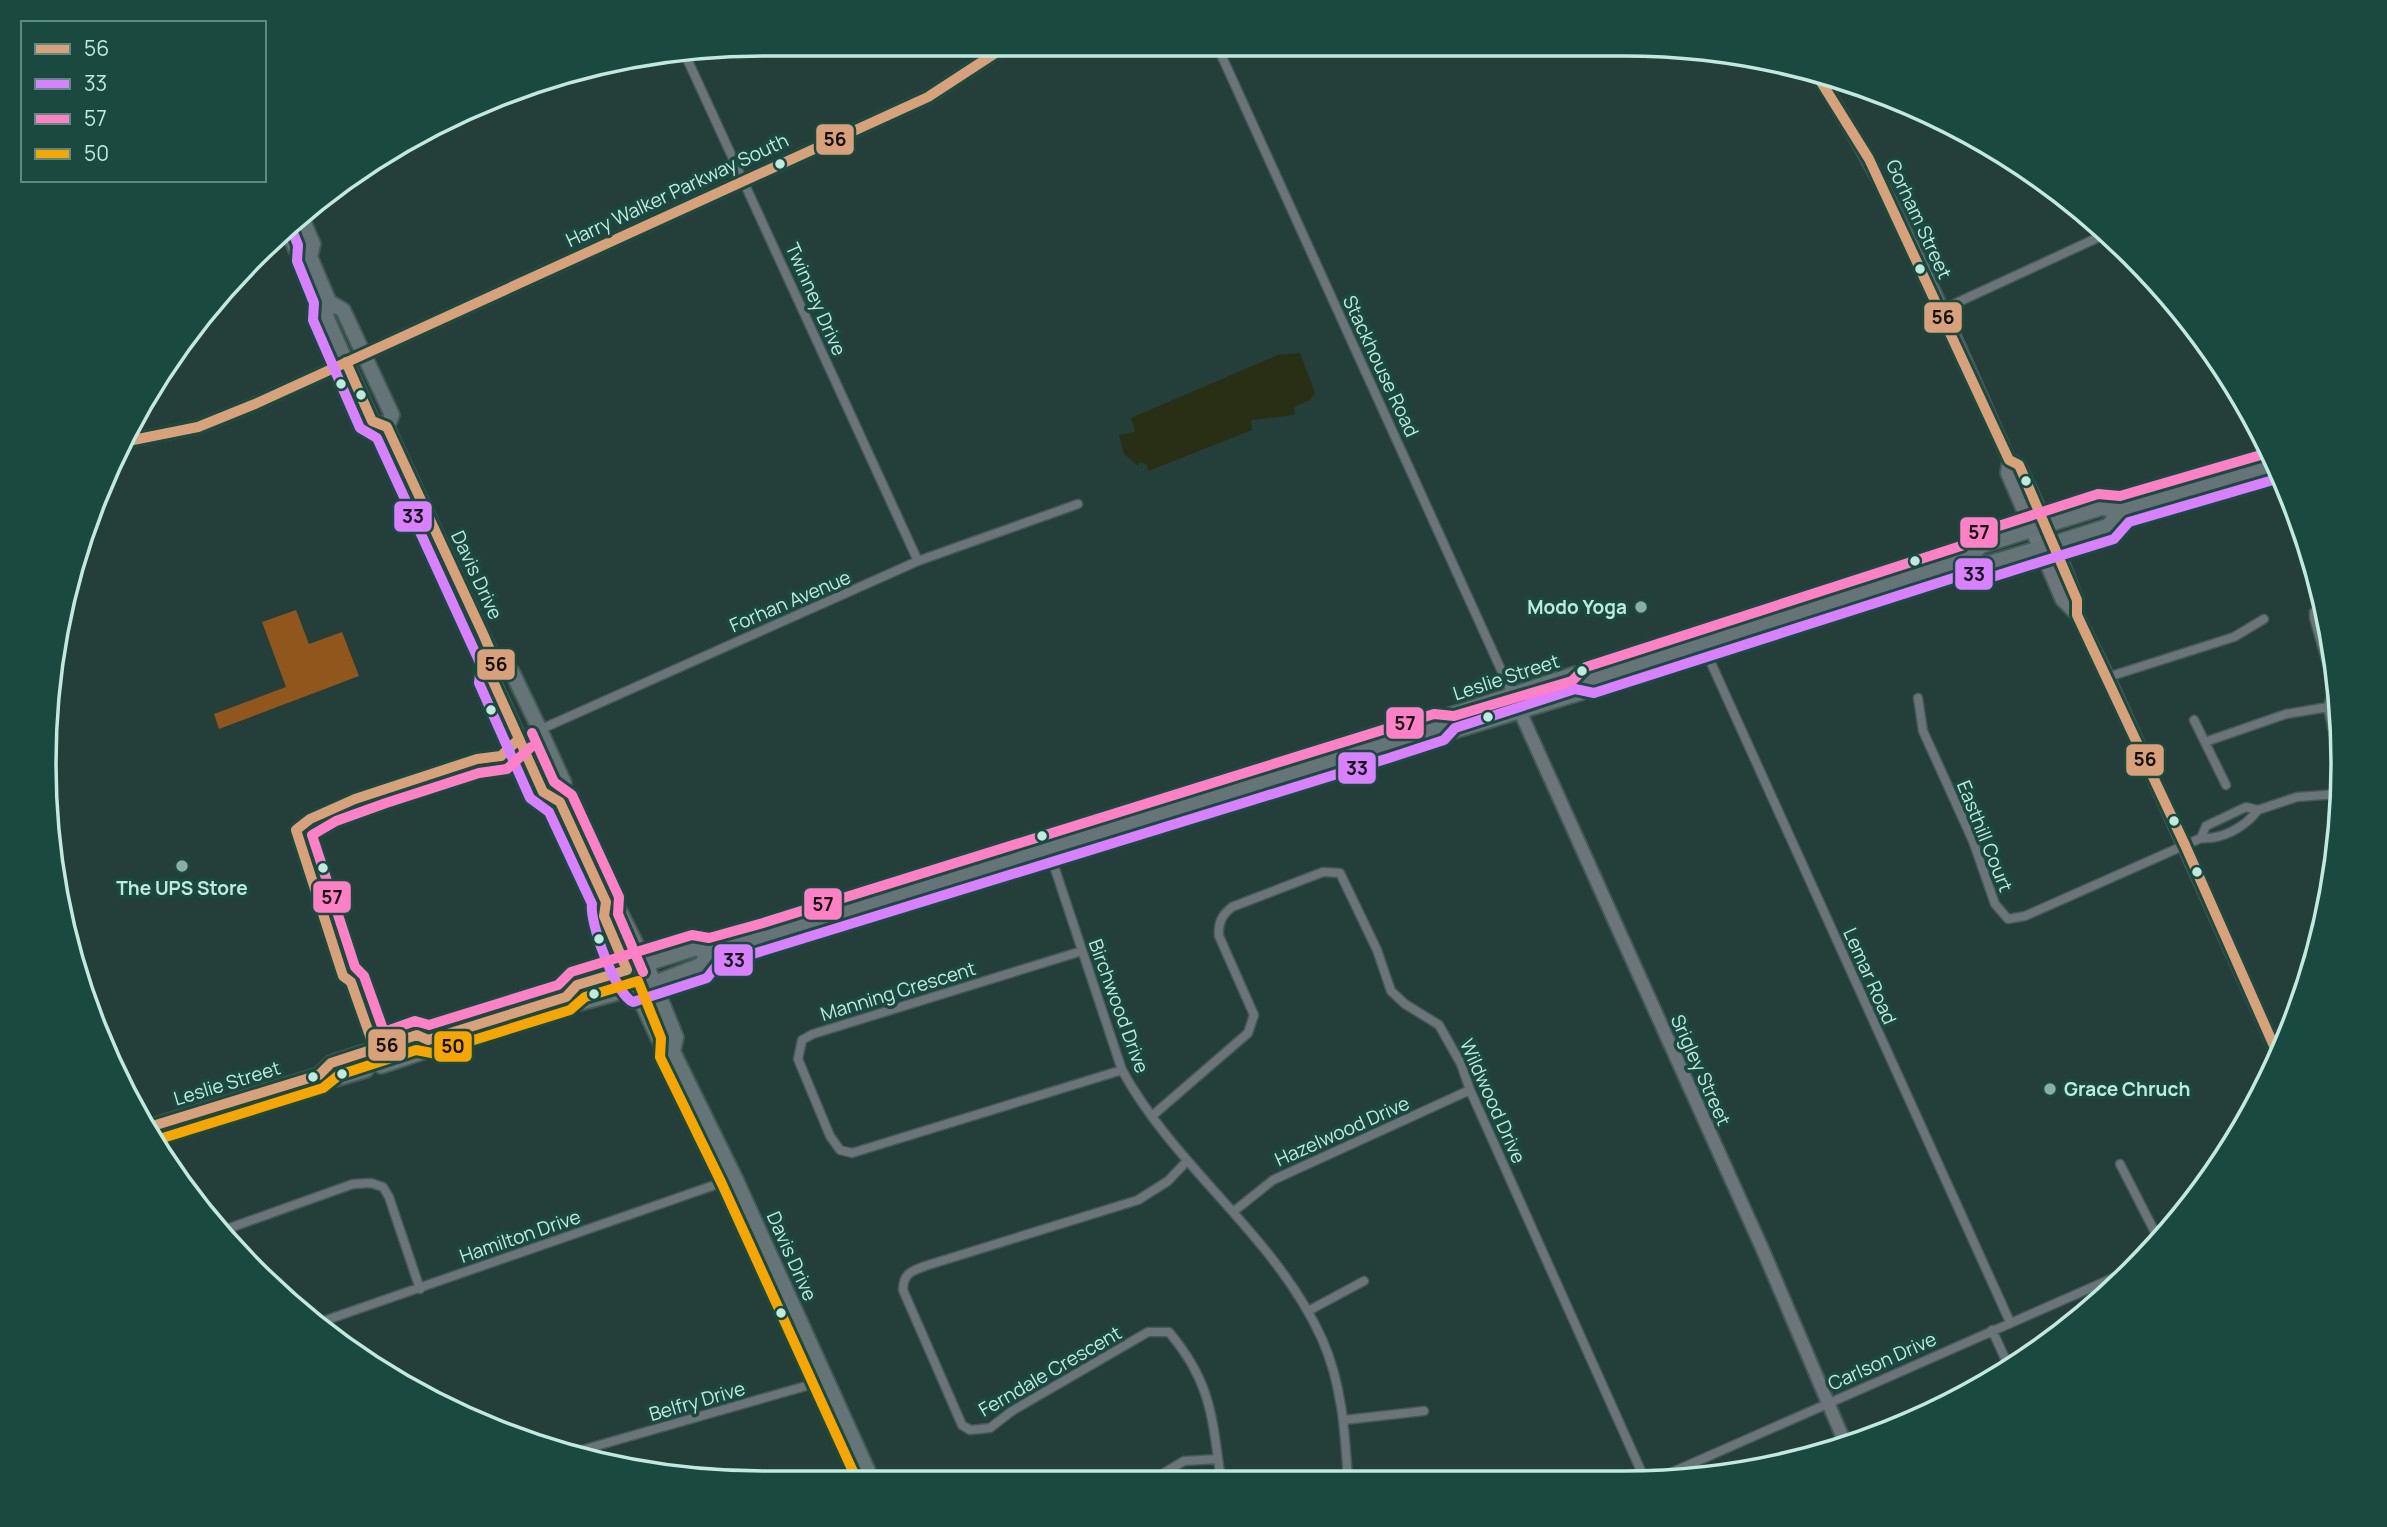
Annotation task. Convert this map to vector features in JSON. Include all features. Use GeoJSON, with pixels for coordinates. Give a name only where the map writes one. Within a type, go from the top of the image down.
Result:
{"type":"FeatureCollection","features":[{"type":"Feature","properties":{"kind":"main road","name":"Davis Drive"},"geometry":{"type":"LineString","coordinates":[[305,225],[313,244],[310,257],[329,302],[326,316],[372,421],[387,427],[496,663],[512,672],[564,783],[560,802]]}},
{"type":"Feature","properties":{"kind":"main road","name":"Davis Drive"},"geometry":{"type":"LineString","coordinates":[[291,237],[296,250],[310,257]]}},
{"type":"Feature","properties":{"kind":"main road","name":"Davis Drive"},"geometry":{"type":"LineString","coordinates":[[329,302],[343,310],[392,415],[387,427]]}},
{"type":"Feature","properties":{"kind":"main road","name":"Leslie Street"},"geometry":{"type":"LineString","coordinates":[[2047,524],[2101,508],[2121,510],[2266,468]]}},
{"type":"Feature","properties":{"kind":"main road","name":"Leslie Street"},"geometry":{"type":"LineString","coordinates":[[1969,558],[1986,564],[2047,546],[2108,526],[2121,510]]}},
{"type":"Feature","properties":{"kind":"main road","name":"Leslie Street"},"geometry":{"type":"LineString","coordinates":[[646,964],[696,948],[708,953],[1438,727],[1454,731],[1580,693],[1590,680],[1969,558],[1981,546],[2031,530]]}},
{"type":"Feature","properties":{"kind":"main road","name":"Davis Drive"},"geometry":{"type":"LineString","coordinates":[[496,663],[492,679],[543,792],[560,802],[606,901],[604,916],[635,988],[661,1044],[673,1051],[735,1178],[868,1471]]}},
{"type":"Feature","properties":{"kind":"main road","name":"Leslie Street"},"geometry":{"type":"LineString","coordinates":[[1438,727],[1447,716],[1576,674],[1590,680]]}},
{"type":"Feature","properties":{"kind":"main road","name":"Davis Drive"},"geometry":{"type":"LineString","coordinates":[[606,901],[618,908],[646,964],[676,1037],[673,1051]]}},
{"type":"Feature","properties":{"kind":"main road","name":"Leslie Street"},"geometry":{"type":"LineString","coordinates":[[654,983],[701,965],[708,953]]}},
{"type":"Feature","properties":{"kind":"main road","name":"Leslie Street"},"geometry":{"type":"LineString","coordinates":[[156,1125],[319,1075],[331,1063],[417,1035],[428,1040],[566,997],[577,985],[627,970]]}},
{"type":"Feature","properties":{"kind":"main road","name":"Leslie Street"},"geometry":{"type":"LineString","coordinates":[[566,997],[580,1003],[635,988]]}},
{"type":"Feature","properties":{"kind":"main road","name":"Leslie Street"},"geometry":{"type":"LineString","coordinates":[[381,1066],[422,1053],[428,1040]]}},
{"type":"Feature","properties":{"kind":"main road","name":"Leslie Street"},"geometry":{"type":"LineString","coordinates":[[319,1075],[335,1079],[366,1070]]}},
{"type":"Feature","properties":{"kind":"street","name":"Harry Walker Parkway South"},"geometry":{"type":"LineString","coordinates":[[135,440],[198,427],[364,355],[928,97],[991,56]]}},
{"type":"Feature","properties":{"kind":"street","name":"Stackhouse Road"},"geometry":{"type":"LineString","coordinates":[[1222,56],[1513,696]]}},
{"type":"Feature","properties":{"kind":"street","name":"Twinney Drive"},"geometry":{"type":"LineString","coordinates":[[688,61],[745,179],[918,561]]}},
{"type":"Feature","properties":{"kind":"street","name":"Gorham Street"},"geometry":{"type":"LineString","coordinates":[[1823,85],[1869,159],[1941,310],[2009,460],[2007,474],[2031,530],[2047,546],[2077,600],[2077,615],[2185,845],[2273,1043]]}},
{"type":"Feature","properties":{"kind":"street"},"geometry":{"type":"LineString","coordinates":[[1941,310],[2097,238]]}},
{"type":"Feature","properties":{"kind":"street","name":"Gorham Street"},"geometry":{"type":"LineString","coordinates":[[2009,460],[2019,466],[2047,524],[2047,546]]}},
{"type":"Feature","properties":{"kind":"street","name":"Forhan Avenue"},"geometry":{"type":"LineString","coordinates":[[519,738],[918,561],[1078,504]]}},
{"type":"Feature","properties":{"kind":"street","name":"Leslie Street"},"geometry":{"type":"LineString","coordinates":[[2031,530],[2047,524]]}},
{"type":"Feature","properties":{"kind":"street"},"geometry":{"type":"LineString","coordinates":[[2314,612],[2315,629],[2320,644]]}},
{"type":"Feature","properties":{"kind":"street"},"geometry":{"type":"LineString","coordinates":[[2108,677],[2234,637],[2264,619]]}},
{"type":"Feature","properties":{"kind":"street","name":"Lemar Road"},"geometry":{"type":"LineString","coordinates":[[1702,643],[2010,1322]]}},
{"type":"Feature","properties":{"kind":"street","name":"Srigley Street"},"geometry":{"type":"LineString","coordinates":[[1513,696],[1762,1248],[1842,1436]]}},
{"type":"Feature","properties":{"kind":"street","name":"Easthill Court"},"geometry":{"type":"LineString","coordinates":[[1918,698],[1923,732],[1973,841],[1995,904],[2008,919],[2025,916],[2185,845]]}},
{"type":"Feature","properties":{"kind":"street"},"geometry":{"type":"LineString","coordinates":[[2205,742],[2286,714],[2328,707]]}},
{"type":"Feature","properties":{"kind":"street"},"geometry":{"type":"LineString","coordinates":[[2194,720],[2226,785]]}},
{"type":"Feature","properties":{"kind":"street"},"geometry":{"type":"LineString","coordinates":[[2201,838],[2206,826],[2246,807],[2258,810],[2297,797],[2330,795]]}},
{"type":"Feature","properties":{"kind":"street"},"geometry":{"type":"LineString","coordinates":[[2185,845],[2201,838],[2214,839],[2249,822],[2258,810]]}},
{"type":"Feature","properties":{"kind":"street","name":"Birchwood Drive"},"geometry":{"type":"LineString","coordinates":[[1048,848],[1122,1070],[1152,1116],[1187,1161],[1233,1212]]}},
{"type":"Feature","properties":{"kind":"street","name":"Wildwood Drive"},"geometry":{"type":"LineString","coordinates":[[1152,1116],[1253,1026],[1254,1015],[1219,936],[1222,917],[1233,907],[1332,871],[1340,873],[1377,950],[1391,991],[1405,1004],[1439,1025],[1461,1064],[1470,1090],[1643,1470]]}},
{"type":"Feature","properties":{"kind":"street","name":"Manning Crescent"},"geometry":{"type":"LineString","coordinates":[[1082,951],[813,1034],[802,1040],[798,1059],[830,1136],[840,1150],[852,1153],[1122,1070]]}},
{"type":"Feature","properties":{"kind":"street","name":"Leslie Street"},"geometry":{"type":"LineString","coordinates":[[627,970],[646,964]]}},
{"type":"Feature","properties":{"kind":"street","name":"Leslie Street"},"geometry":{"type":"LineString","coordinates":[[635,988],[654,983]]}},
{"type":"Feature","properties":{"kind":"street","name":"Leslie Street"},"geometry":{"type":"LineString","coordinates":[[366,1070],[381,1066]]}},
{"type":"Feature","properties":{"kind":"street","name":"Hazelwood Drive"},"geometry":{"type":"LineString","coordinates":[[1233,1212],[1273,1180],[1470,1090]]}},
{"type":"Feature","properties":{"kind":"street","name":"Ferndale Crescent"},"geometry":{"type":"LineString","coordinates":[[1187,1161],[1168,1181],[1138,1200],[909,1272],[903,1280],[903,1290],[962,1425],[970,1430],[990,1428],[1012,1411],[1148,1332],[1160,1329],[1169,1332],[1203,1382],[1213,1413],[1220,1471]]}},
{"type":"Feature","properties":{"kind":"street"},"geometry":{"type":"LineString","coordinates":[[2120,1164],[2154,1231]]}},
{"type":"Feature","properties":{"kind":"street","name":"Hamilton Drive"},"geometry":{"type":"LineString","coordinates":[[327,1320],[735,1178]]}},
{"type":"Feature","properties":{"kind":"street"},"geometry":{"type":"LineString","coordinates":[[230,1228],[354,1184],[371,1182],[383,1187],[389,1197],[420,1289]]}},
{"type":"Feature","properties":{"kind":"street"},"geometry":{"type":"LineString","coordinates":[[1233,1212],[1268,1253],[1308,1311],[1335,1376],[1344,1420],[1347,1471]]}},
{"type":"Feature","properties":{"kind":"street"},"geometry":{"type":"LineString","coordinates":[[1308,1311],[1364,1281]]}},
{"type":"Feature","properties":{"kind":"street","name":"Carlson Drive"},"geometry":{"type":"LineString","coordinates":[[1680,1468],[2105,1281]]}},
{"type":"Feature","properties":{"kind":"street"},"geometry":{"type":"LineString","coordinates":[[1992,1330],[2005,1359]]}},
{"type":"Feature","properties":{"kind":"street","name":"Belfry Drive"},"geometry":{"type":"LineString","coordinates":[[587,1449],[827,1380]]}},
{"type":"Feature","properties":{"kind":"street"},"geometry":{"type":"LineString","coordinates":[[1344,1420],[1424,1411]]}},
{"type":"Feature","properties":{"kind":"street"},"geometry":{"type":"LineString","coordinates":[[1167,1471],[1184,1461],[1218,1458]]}},
{"type":"Feature","properties":{"kind":"shaded area"},"geometry":{"type":"Polygon","coordinates":[[[1300,353],[1315,393],[1310,400],[1294,407],[1295,415],[1251,420],[1252,430],[1148,471],[1147,465],[1140,462],[1138,466],[1124,454],[1119,435],[1135,432],[1131,418],[1278,355],[1300,353]]]}},
{"type":"Feature","properties":{"kind":"shaded area"},"geometry":{"type":"Polygon","coordinates":[[[296,610],[309,644],[342,632],[359,676],[219,729],[214,714],[286,687],[262,622],[296,610]]]}},
{"type":"Feature","properties":{"kind":"transit line","name":"56"},"geometry":{"type":"LineString","coordinates":[[135,440],[198,427],[255,404],[928,97],[991,56]]}},
{"type":"Feature","properties":{"kind":"transit line","name":"56"},"geometry":{"type":"LineString","coordinates":[[1823,85],[1869,159],[2009,460],[2019,465],[2077,600],[2077,615],[2185,845],[2273,1043]]}},
{"type":"Feature","properties":{"kind":"transit line","name":"33"},"geometry":{"type":"LineString","coordinates":[[294,235],[298,245],[297,261],[314,303],[313,320],[360,428],[377,438],[481,665],[479,683],[530,798],[549,812],[592,904],[599,941],[612,973],[626,997],[633,1002],[707,978],[717,965],[1389,758],[1444,740],[1455,728],[1575,689],[1594,693],[1969,573],[1989,578],[2114,539],[2129,522],[2271,481]]}},
{"type":"Feature","properties":{"kind":"transit line","name":"56"},"geometry":{"type":"LineString","coordinates":[[346,362],[372,421],[387,427],[484,636],[496,664],[492,679],[543,792],[560,802],[606,902],[604,916],[627,970]]}},
{"type":"Feature","properties":{"kind":"transit line","name":"57"},"geometry":{"type":"LineString","coordinates":[[531,747],[507,769],[479,773],[386,803],[336,821],[312,835],[355,967],[364,976],[384,1032],[415,1021],[429,1025],[558,985],[571,972],[692,935],[709,938],[763,923],[1434,714],[1454,716],[1572,681],[1586,667],[1961,546],[1977,533],[2098,494],[2120,496],[2260,455]]}},
{"type":"Feature","properties":{"kind":"transit line","name":"57"},"geometry":{"type":"LineString","coordinates":[[532,733],[554,782],[572,795],[619,897],[618,914],[643,972]]}},
{"type":"Feature","properties":{"kind":"transit line","name":"56"},"geometry":{"type":"LineString","coordinates":[[296,830],[310,819],[355,799],[477,759],[501,756],[519,739]]}},
{"type":"Feature","properties":{"kind":"transit line","name":"56"},"geometry":{"type":"LineString","coordinates":[[296,830],[343,976],[351,982],[375,1050]]}},
{"type":"Feature","properties":{"kind":"transit line","name":"56"},"geometry":{"type":"LineString","coordinates":[[156,1125],[319,1075],[331,1063],[417,1035],[428,1040],[566,997],[577,985],[627,970]]}},
{"type":"Feature","properties":{"kind":"transit line","name":"50"},"geometry":{"type":"LineString","coordinates":[[163,1138],[323,1088],[339,1075],[416,1050],[432,1053],[570,1010],[585,997],[638,981],[661,1038],[660,1057],[722,1184],[853,1471]]}},
{"type":"Feature","properties":{"kind":"place","name":"Modo Yoga"},"geometry":{"type":"Point","coordinates":[1641,607]}},
{"type":"Feature","properties":{"kind":"place","name":"The UPS Store"},"geometry":{"type":"Point","coordinates":[182,866]}},
{"type":"Feature","properties":{"kind":"place","name":"Grace Chruch"},"geometry":{"type":"Point","coordinates":[2050,1089]}}]}
